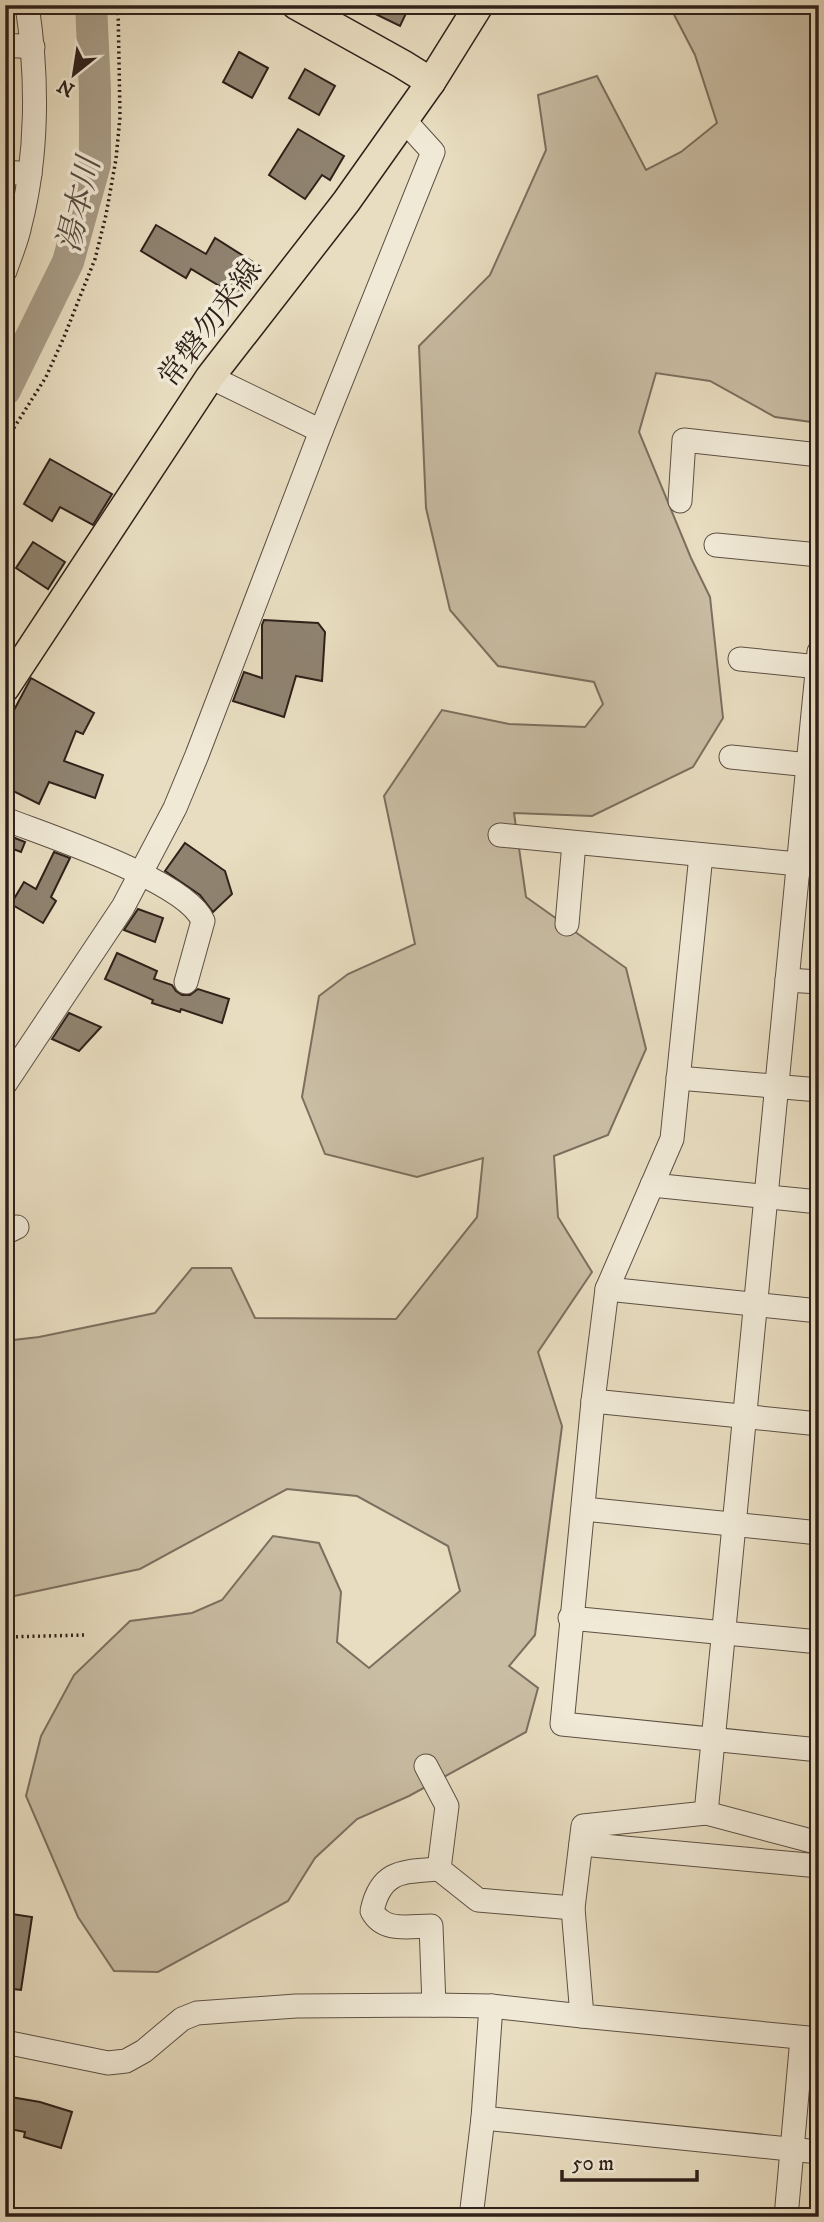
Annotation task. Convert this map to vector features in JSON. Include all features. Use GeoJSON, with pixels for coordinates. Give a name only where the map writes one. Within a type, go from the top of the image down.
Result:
{"type":"FeatureCollection","features":[{"type":"Feature","properties":{"kind":"main road"},"geometry":{"type":"LineString","coordinates":[[296,5],[431,82]]}},
{"type":"Feature","properties":{"kind":"main road","name":"常磐勿来線"},"geometry":{"type":"LineString","coordinates":[[5,688],[210,377],[346,202],[431,82],[479,5]]}},
{"type":"Feature","properties":{"kind":"street"},"geometry":{"type":"LineString","coordinates":[[5,271],[20,226],[30,174],[33,137],[33,47],[27,5]]}},
{"type":"Feature","properties":{"kind":"street"},"geometry":{"type":"LineString","coordinates":[[5,45],[33,47]]}},
{"type":"Feature","properties":{"kind":"street"},"geometry":{"type":"LineString","coordinates":[[5,1084],[95,951],[142,873],[197,755],[321,431],[433,152],[404,120]]}},
{"type":"Feature","properties":{"kind":"street"},"geometry":{"type":"LineString","coordinates":[[5,172],[30,174]]}},
{"type":"Feature","properties":{"kind":"street"},"geometry":{"type":"LineString","coordinates":[[210,377],[321,431]]}},
{"type":"Feature","properties":{"kind":"street"},"geometry":{"type":"LineString","coordinates":[[680,501],[684,440],[819,455]]}},
{"type":"Feature","properties":{"kind":"street"},"geometry":{"type":"LineString","coordinates":[[716,545],[819,555]]}},
{"type":"Feature","properties":{"kind":"street"},"geometry":{"type":"LineString","coordinates":[[706,1813],[787,980],[809,864],[818,662],[740,659]]}},
{"type":"Feature","properties":{"kind":"street"},"geometry":{"type":"LineString","coordinates":[[731,757],[813,765]]}},
{"type":"Feature","properties":{"kind":"street"},"geometry":{"type":"LineString","coordinates":[[5,819],[142,873],[191,904],[200,913],[203,921],[186,982]]}},
{"type":"Feature","properties":{"kind":"street"},"geometry":{"type":"LineString","coordinates":[[500,835],[809,864]]}},
{"type":"Feature","properties":{"kind":"street"},"geometry":{"type":"LineString","coordinates":[[567,924],[574,843]]}},
{"type":"Feature","properties":{"kind":"street"},"geometry":{"type":"LineString","coordinates":[[701,855],[672,1139],[607,1289],[570,1618],[562,1724],[819,1750]]}},
{"type":"Feature","properties":{"kind":"street"},"geometry":{"type":"LineString","coordinates":[[787,980],[819,982]]}},
{"type":"Feature","properties":{"kind":"street"},"geometry":{"type":"LineString","coordinates":[[678,1078],[819,1090]]}},
{"type":"Feature","properties":{"kind":"street"},"geometry":{"type":"LineString","coordinates":[[652,1185],[819,1202]]}},
{"type":"Feature","properties":{"kind":"street"},"geometry":{"type":"LineString","coordinates":[[607,1289],[819,1311]]}},
{"type":"Feature","properties":{"kind":"street"},"geometry":{"type":"LineString","coordinates":[[593,1401],[819,1423]]}},
{"type":"Feature","properties":{"kind":"street"},"geometry":{"type":"LineString","coordinates":[[584,1509],[819,1533]]}},
{"type":"Feature","properties":{"kind":"street"},"geometry":{"type":"LineString","coordinates":[[570,1618],[819,1642]]}},
{"type":"Feature","properties":{"kind":"street"},"geometry":{"type":"LineString","coordinates":[[426,1766],[447,1806],[439,1869]]}},
{"type":"Feature","properties":{"kind":"street"},"geometry":{"type":"LineString","coordinates":[[582,2015],[573,1908],[583,1826],[706,1813],[819,1843]]}},
{"type":"Feature","properties":{"kind":"street"},"geometry":{"type":"LineString","coordinates":[[581,1844],[819,1866]]}},
{"type":"Feature","properties":{"kind":"street"},"geometry":{"type":"LineString","coordinates":[[435,2005],[430,1926],[390,1927],[377,1920],[372,1911],[374,1899],[391,1875],[439,1869],[478,1900],[573,1908]]}},
{"type":"Feature","properties":{"kind":"street"},"geometry":{"type":"LineString","coordinates":[[5,2042],[108,2063],[126,2061],[144,2051],[182,2019],[197,2013],[296,2006],[435,2005],[491,2006],[811,2038],[792,2148],[786,2217]]}},
{"type":"Feature","properties":{"kind":"street"},"geometry":{"type":"LineString","coordinates":[[471,2217],[483,2118],[491,2006]]}},
{"type":"Feature","properties":{"kind":"street"},"geometry":{"type":"LineString","coordinates":[[483,2118],[819,2152]]}},
{"type":"Feature","properties":{"kind":"path"},"geometry":{"type":"LineString","coordinates":[[5,442],[46,377],[95,259],[106,215],[120,117],[118,5]]}},
{"type":"Feature","properties":{"kind":"path"},"geometry":{"type":"LineString","coordinates":[[5,1637],[85,1635]]}},
{"type":"Feature","properties":{"kind":"shaded area"},"geometry":{"type":"Polygon","coordinates":[[[669,5],[819,5],[819,423],[775,417],[710,381],[656,373],[639,432],[710,597],[723,718],[693,767],[592,816],[514,813],[526,897],[626,968],[646,1049],[608,1135],[554,1156],[558,1217],[592,1272],[538,1352],[562,1426],[535,1635],[509,1666],[538,1688],[526,1732],[409,1796],[357,1819],[315,1858],[288,1901],[158,1972],[114,1971],[78,1917],[26,1796],[41,1736],[74,1675],[130,1621],[192,1613],[222,1600],[273,1536],[319,1543],[341,1592],[337,1642],[369,1668],[460,1591],[448,1546],[357,1496],[287,1489],[140,1569],[5,1598],[5,1341],[39,1337],[155,1313],[192,1268],[231,1268],[255,1318],[396,1319],[477,1217],[483,1158],[417,1177],[325,1154],[302,1097],[319,996],[348,974],[415,944],[384,796],[442,710],[509,724],[585,727],[603,704],[594,682],[498,666],[450,610],[426,508],[419,346],[490,275],[546,150],[538,95],[597,76],[646,170],[681,152],[717,123],[695,55],[669,5]]]}},
{"type":"Feature","properties":{"kind":"building"},"geometry":{"type":"Polygon","coordinates":[[[357,5],[410,5],[400,26],[357,5]]]}},
{"type":"Feature","properties":{"kind":"building"},"geometry":{"type":"Polygon","coordinates":[[[239,52],[268,68],[252,98],[223,82],[239,52]]]}},
{"type":"Feature","properties":{"kind":"building"},"geometry":{"type":"Polygon","coordinates":[[[305,69],[335,86],[319,115],[289,98],[305,69]]]}},
{"type":"Feature","properties":{"kind":"building"},"geometry":{"type":"Polygon","coordinates":[[[298,129],[344,156],[330,180],[322,175],[305,199],[269,175],[298,129]]]}},
{"type":"Feature","properties":{"kind":"building"},"geometry":{"type":"Polygon","coordinates":[[[156,225],[206,254],[215,238],[261,267],[241,299],[191,269],[186,278],[141,251],[156,225]]]}},
{"type":"Feature","properties":{"kind":"building"},"geometry":{"type":"Polygon","coordinates":[[[50,459],[112,494],[93,525],[60,507],[52,521],[24,504],[50,459]]]}},
{"type":"Feature","properties":{"kind":"building"},"geometry":{"type":"Polygon","coordinates":[[[33,542],[65,562],[48,589],[16,568],[33,542]]]}},
{"type":"Feature","properties":{"kind":"building"},"geometry":{"type":"Polygon","coordinates":[[[264,620],[318,623],[325,632],[322,681],[296,676],[284,717],[233,701],[244,672],[262,678],[264,620]]]}},
{"type":"Feature","properties":{"kind":"building"},"geometry":{"type":"Polygon","coordinates":[[[31,678],[94,713],[83,734],[76,731],[64,761],[103,775],[95,798],[49,782],[39,804],[5,787],[5,727],[31,678]]]}},
{"type":"Feature","properties":{"kind":"building"},"geometry":{"type":"Polygon","coordinates":[[[5,834],[25,842],[21,852],[5,846],[5,834]]]}},
{"type":"Feature","properties":{"kind":"building"},"geometry":{"type":"Polygon","coordinates":[[[185,843],[225,871],[232,894],[213,912],[200,895],[165,871],[185,843]]]}},
{"type":"Feature","properties":{"kind":"building"},"geometry":{"type":"Polygon","coordinates":[[[54,852],[70,858],[51,897],[56,901],[43,923],[11,904],[24,882],[36,889],[54,852]]]}},
{"type":"Feature","properties":{"kind":"building"},"geometry":{"type":"Polygon","coordinates":[[[138,909],[163,918],[155,942],[124,930],[138,909]]]}},
{"type":"Feature","properties":{"kind":"building"},"geometry":{"type":"Polygon","coordinates":[[[117,953],[157,971],[154,979],[172,985],[182,995],[190,995],[198,989],[229,999],[222,1023],[181,1009],[180,1012],[152,1003],[153,1000],[105,979],[117,953]]]}},
{"type":"Feature","properties":{"kind":"building"},"geometry":{"type":"Polygon","coordinates":[[[69,1013],[101,1027],[79,1051],[52,1039],[69,1013]]]}},
{"type":"Feature","properties":{"kind":"building"},"geometry":{"type":"Polygon","coordinates":[[[5,1913],[32,1917],[21,1990],[5,1988],[5,1913]]]}},
{"type":"Feature","properties":{"kind":"building"},"geometry":{"type":"Polygon","coordinates":[[[5,2096],[40,2102],[72,2112],[61,2148],[24,2137],[25,2132],[5,2128],[5,2096]]]}},
{"type":"Feature","properties":{"kind":"waterway","name":"湯本川"},"geometry":{"type":"LineString","coordinates":[[5,390],[68,262],[95,164],[91,5]]}}]}
